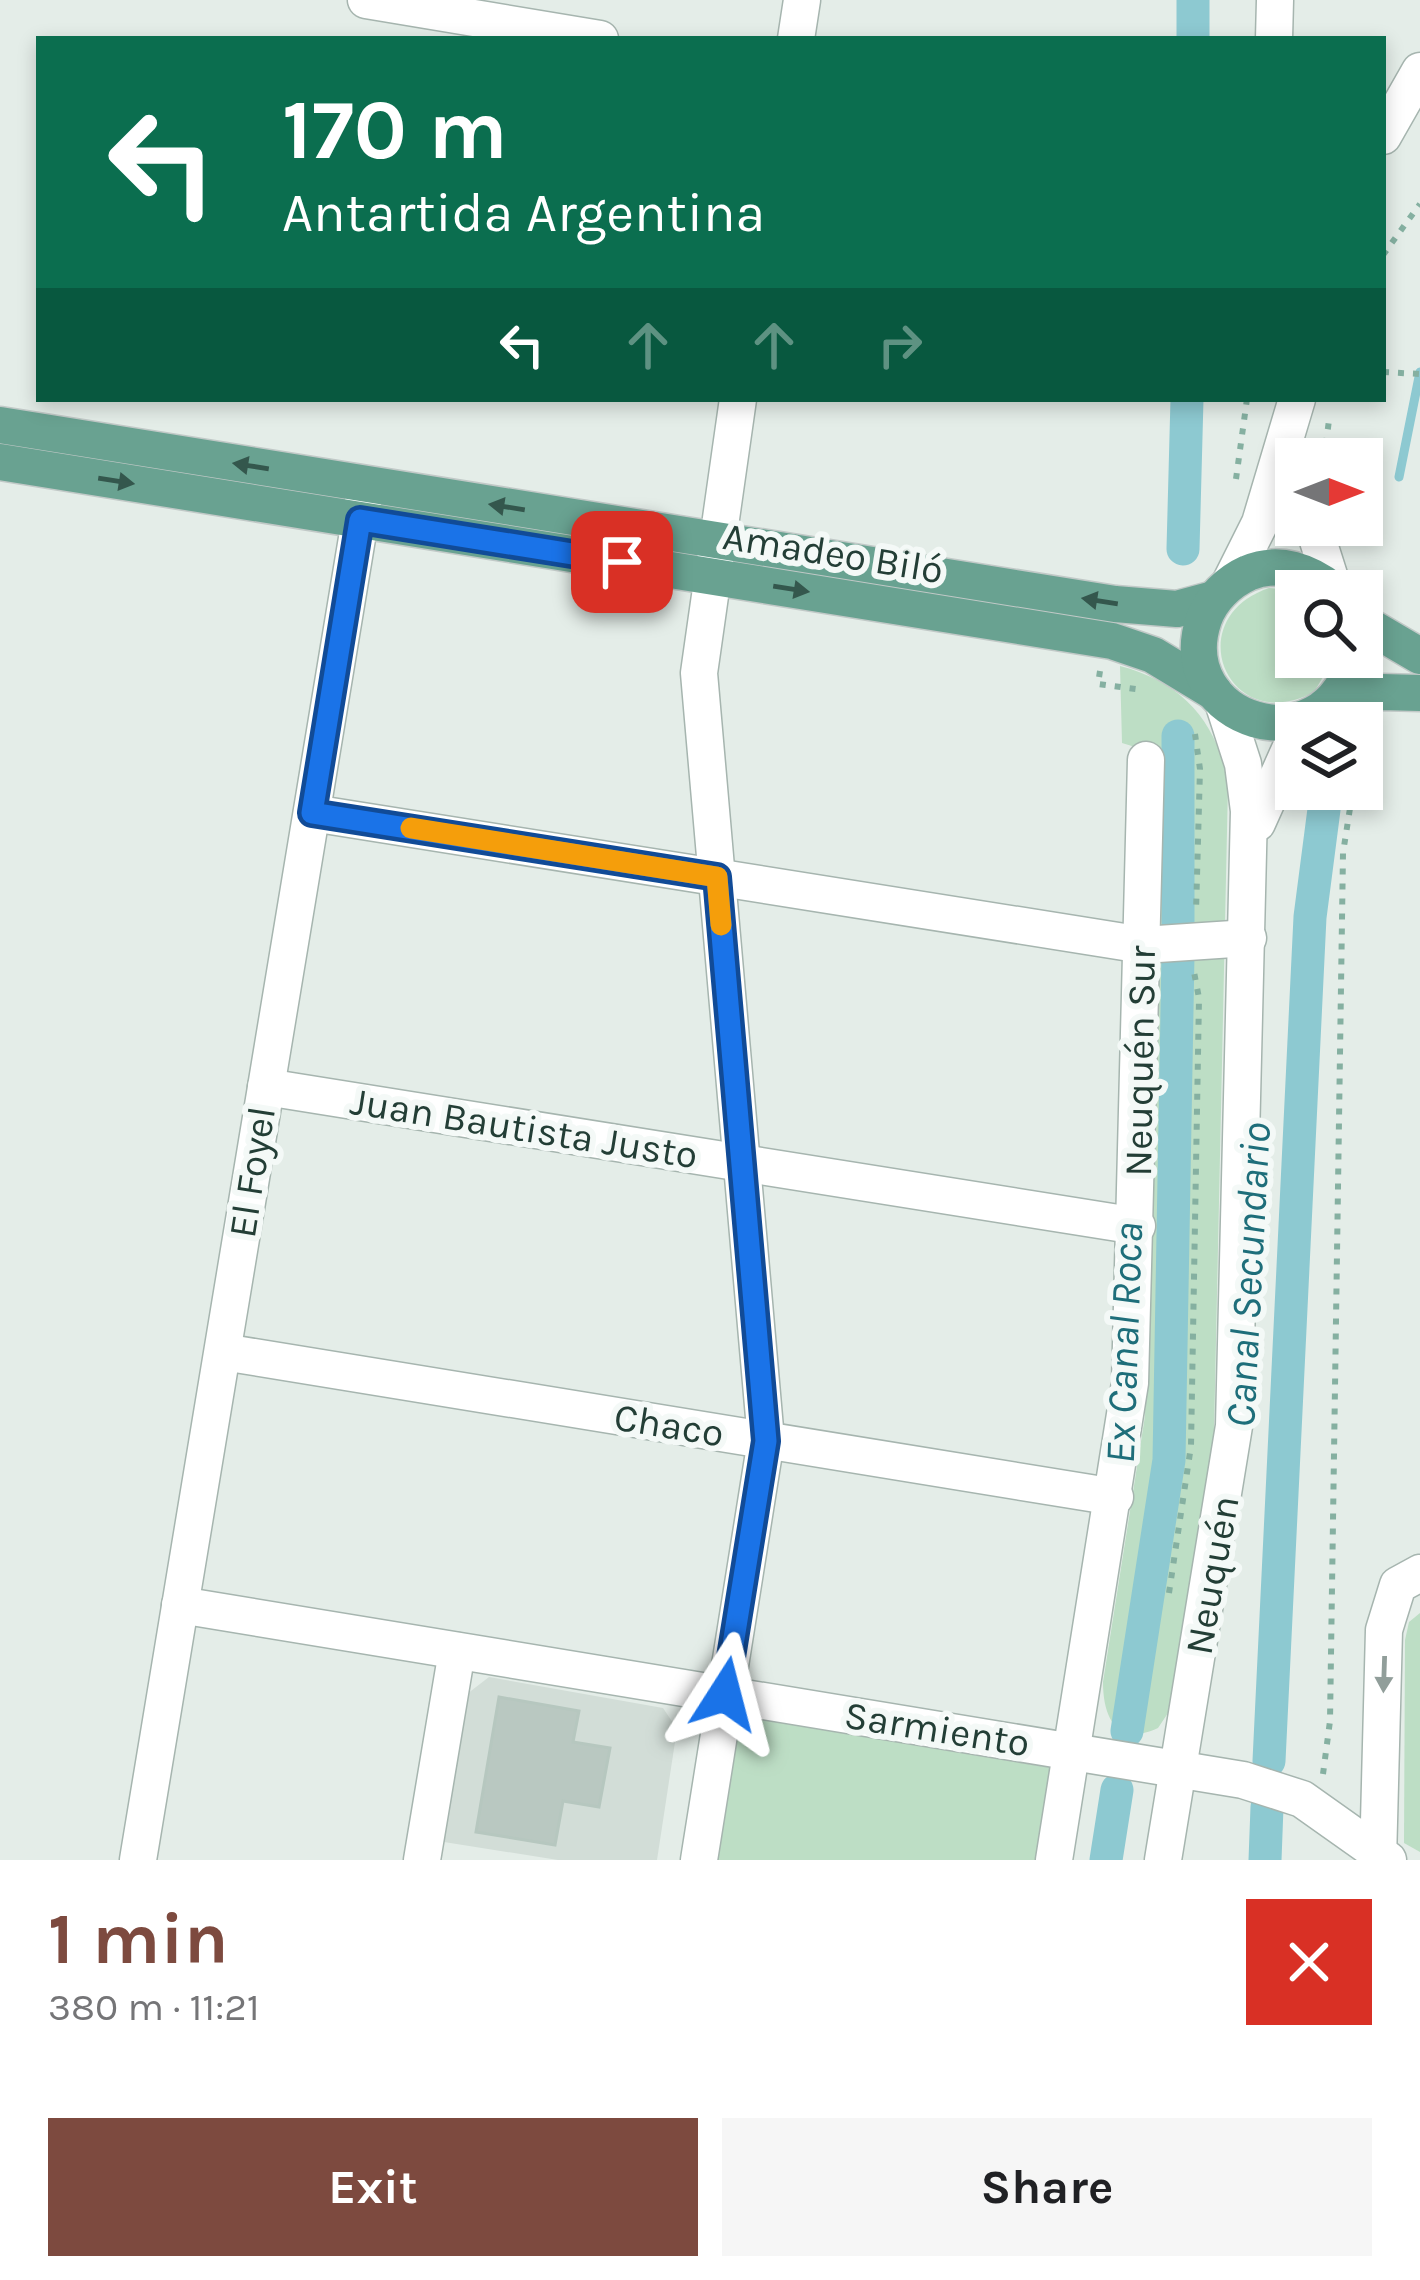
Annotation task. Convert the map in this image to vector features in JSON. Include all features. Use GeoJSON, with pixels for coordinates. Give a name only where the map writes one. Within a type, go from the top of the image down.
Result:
{"type":"FeatureCollection","features":[{"type":"Feature","properties":{"kind":"main road","name":"Amadeo Biló"},"geometry":{"type":"LineString","coordinates":[[0,425],[710,576],[1104,640],[1153,655],[1210,705],[1275,722]]}},
{"type":"Feature","properties":{"kind":"main road","name":"Amadeo Biló"},"geometry":{"type":"LineString","coordinates":[[0,462],[716,539],[1139,607],[1177,609],[1273,567],[1286,570]]}},
{"type":"Feature","properties":{"kind":"main road"},"geometry":{"type":"LineString","coordinates":[[1210,705],[1199,646],[1222,591]]}},
{"type":"Feature","properties":{"kind":"main road"},"geometry":{"type":"LineString","coordinates":[[1383,634],[1420,656]]}},
{"type":"Feature","properties":{"kind":"main road"},"geometry":{"type":"LineString","coordinates":[[1328,702],[1348,678]]}},
{"type":"Feature","properties":{"kind":"main road","name":"Amadeo Biló"},"geometry":{"type":"LineString","coordinates":[[1356,702],[1381,692],[1420,693]]}},
{"type":"Feature","properties":{"kind":"street"},"geometry":{"type":"LineString","coordinates":[[366,0],[582,36]]}},
{"type":"Feature","properties":{"kind":"street"},"geometry":{"type":"LineString","coordinates":[[796,36],[802,0]]}},
{"type":"Feature","properties":{"kind":"street"},"geometry":{"type":"LineString","coordinates":[[1274,0],[1274,36]]}},
{"type":"Feature","properties":{"kind":"street"},"geometry":{"type":"LineString","coordinates":[[1386,129],[1420,70]]}},
{"type":"Feature","properties":{"kind":"street"},"geometry":{"type":"LineString","coordinates":[[698,1860],[766,1441],[699,673],[738,402]]}},
{"type":"Feature","properties":{"kind":"street"},"geometry":{"type":"LineString","coordinates":[[1222,591],[1260,523],[1297,402]]}},
{"type":"Feature","properties":{"kind":"street"},"geometry":{"type":"LineString","coordinates":[[1298,402],[1302,438]]}},
{"type":"Feature","properties":{"kind":"street","name":"El Foyel"},"geometry":{"type":"LineString","coordinates":[[138,1860],[363,502]]}},
{"type":"Feature","properties":{"kind":"street","name":"Neuquén"},"geometry":{"type":"LineString","coordinates":[[1163,1860],[1234,1426],[1250,856],[1247,786],[1210,705]]}},
{"type":"Feature","properties":{"kind":"street","name":"Neuquén Sur"},"geometry":{"type":"LineString","coordinates":[[1054,1860],[1130,1383],[1146,760]]}},
{"type":"Feature","properties":{"kind":"street","name":"Neuquén"},"geometry":{"type":"LineString","coordinates":[[1250,856],[1275,778]]}},
{"type":"Feature","properties":{"kind":"street"},"geometry":{"type":"LineString","coordinates":[[312,813],[1143,945],[1248,938]]}},
{"type":"Feature","properties":{"kind":"street","name":"Juan Bautista Justo"},"geometry":{"type":"LineString","coordinates":[[266,1087],[1137,1226]]}},
{"type":"Feature","properties":{"kind":"street","name":"Chaco"},"geometry":{"type":"LineString","coordinates":[[223,1352],[1115,1497]]}},
{"type":"Feature","properties":{"kind":"street"},"geometry":{"type":"LineString","coordinates":[[1382,1858],[1384,1630],[1398,1585],[1420,1573]]}},
{"type":"Feature","properties":{"kind":"street","name":"Sarmiento"},"geometry":{"type":"LineString","coordinates":[[180,1606],[1261,1784],[1320,1810],[1382,1858]]}},
{"type":"Feature","properties":{"kind":"street"},"geometry":{"type":"LineString","coordinates":[[422,1860],[457,1651]]}},
{"type":"Feature","properties":{"kind":"path"},"geometry":{"type":"LineString","coordinates":[[1386,251],[1420,204]]}},
{"type":"Feature","properties":{"kind":"path"},"geometry":{"type":"LineString","coordinates":[[1386,372],[1420,374]]}},
{"type":"Feature","properties":{"kind":"path"},"geometry":{"type":"LineString","coordinates":[[1234,486],[1247,402]]}},
{"type":"Feature","properties":{"kind":"path"},"geometry":{"type":"LineString","coordinates":[[1326,438],[1331,402]]}},
{"type":"Feature","properties":{"kind":"path"},"geometry":{"type":"LineString","coordinates":[[1104,640],[1098,684],[1157,692]]}},
{"type":"Feature","properties":{"kind":"path"},"geometry":{"type":"LineString","coordinates":[[1167,1604],[1192,1420],[1199,998],[1193,941],[1200,891],[1200,769],[1210,705]]}},
{"type":"Feature","properties":{"kind":"path"},"geometry":{"type":"LineString","coordinates":[[1320,1810],[1330,1721],[1343,853],[1350,810]]}},
{"type":"Feature","properties":{"kind":"shaded area"},"geometry":{"type":"Polygon","coordinates":[[[489,1677],[663,1708],[677,1729],[657,1860],[558,1860],[444,1842],[467,1694],[489,1677]]]}},
{"type":"Feature","properties":{"kind":"green space"},"geometry":{"type":"Polygon","coordinates":[[[1275,589],[1275,678],[1322,678],[1314,692],[1284,702],[1258,700],[1238,687],[1225,669],[1221,647],[1226,624],[1241,603],[1275,589]]]}},
{"type":"Feature","properties":{"kind":"green space"},"geometry":{"type":"Polygon","coordinates":[[[1120,666],[1162,682],[1194,708],[1216,742],[1228,785],[1214,1433],[1168,1713],[1158,1728],[1132,1734],[1115,1726],[1106,1707],[1103,1682],[1145,1416],[1158,754],[1122,743],[1120,666]]]}},
{"type":"Feature","properties":{"kind":"green space"},"geometry":{"type":"Polygon","coordinates":[[[1420,1613],[1420,1852],[1404,1843],[1405,1640],[1409,1622],[1420,1613]]]}},
{"type":"Feature","properties":{"kind":"green space"},"geometry":{"type":"Polygon","coordinates":[[[740,1716],[1052,1768],[1036,1860],[716,1860],[740,1716]]]}},
{"type":"Feature","properties":{"kind":"building"},"geometry":{"type":"Polygon","coordinates":[[[499,1697],[579,1711],[573,1742],[610,1748],[599,1807],[563,1801],[555,1845],[476,1832],[499,1697]]]}},
{"type":"Feature","properties":{"kind":"waterway","name":"Ex Canal Roca"},"geometry":{"type":"LineString","coordinates":[[1193,0],[1193,36]]}},
{"type":"Feature","properties":{"kind":"waterway"},"geometry":{"type":"LineString","coordinates":[[1399,477],[1420,372]]}},
{"type":"Feature","properties":{"kind":"waterway","name":"Ex Canal Roca"},"geometry":{"type":"LineString","coordinates":[[1183,549],[1187,402]]}},
{"type":"Feature","properties":{"kind":"waterway","name":"Ex Canal Roca"},"geometry":{"type":"LineString","coordinates":[[1178,736],[1178,922]]}},
{"type":"Feature","properties":{"kind":"waterway","name":"Canal Secundario"},"geometry":{"type":"LineString","coordinates":[[1269,1761],[1310,917],[1324,810]]}},
{"type":"Feature","properties":{"kind":"waterway","name":"Ex Canal Roca"},"geometry":{"type":"LineString","coordinates":[[1127,1731],[1169,1460],[1178,954]]}},
{"type":"Feature","properties":{"kind":"waterway","name":"Ex Canal Roca"},"geometry":{"type":"LineString","coordinates":[[1106,1860],[1117,1790]]}},
{"type":"Feature","properties":{"kind":"waterway","name":"Canal Secundario"},"geometry":{"type":"LineString","coordinates":[[1265,1860],[1267,1807]]}},
{"type":"Feature","properties":{"kind":"slow traffic"},"geometry":{"type":"LineString","coordinates":[[411,828],[717,877],[721,925]]}},
{"type":"Feature","properties":{"kind":"route"},"geometry":{"type":"LineString","coordinates":[[622,562],[360,520],[312,813],[717,877],[766,1441],[725,1694]]}}]}
